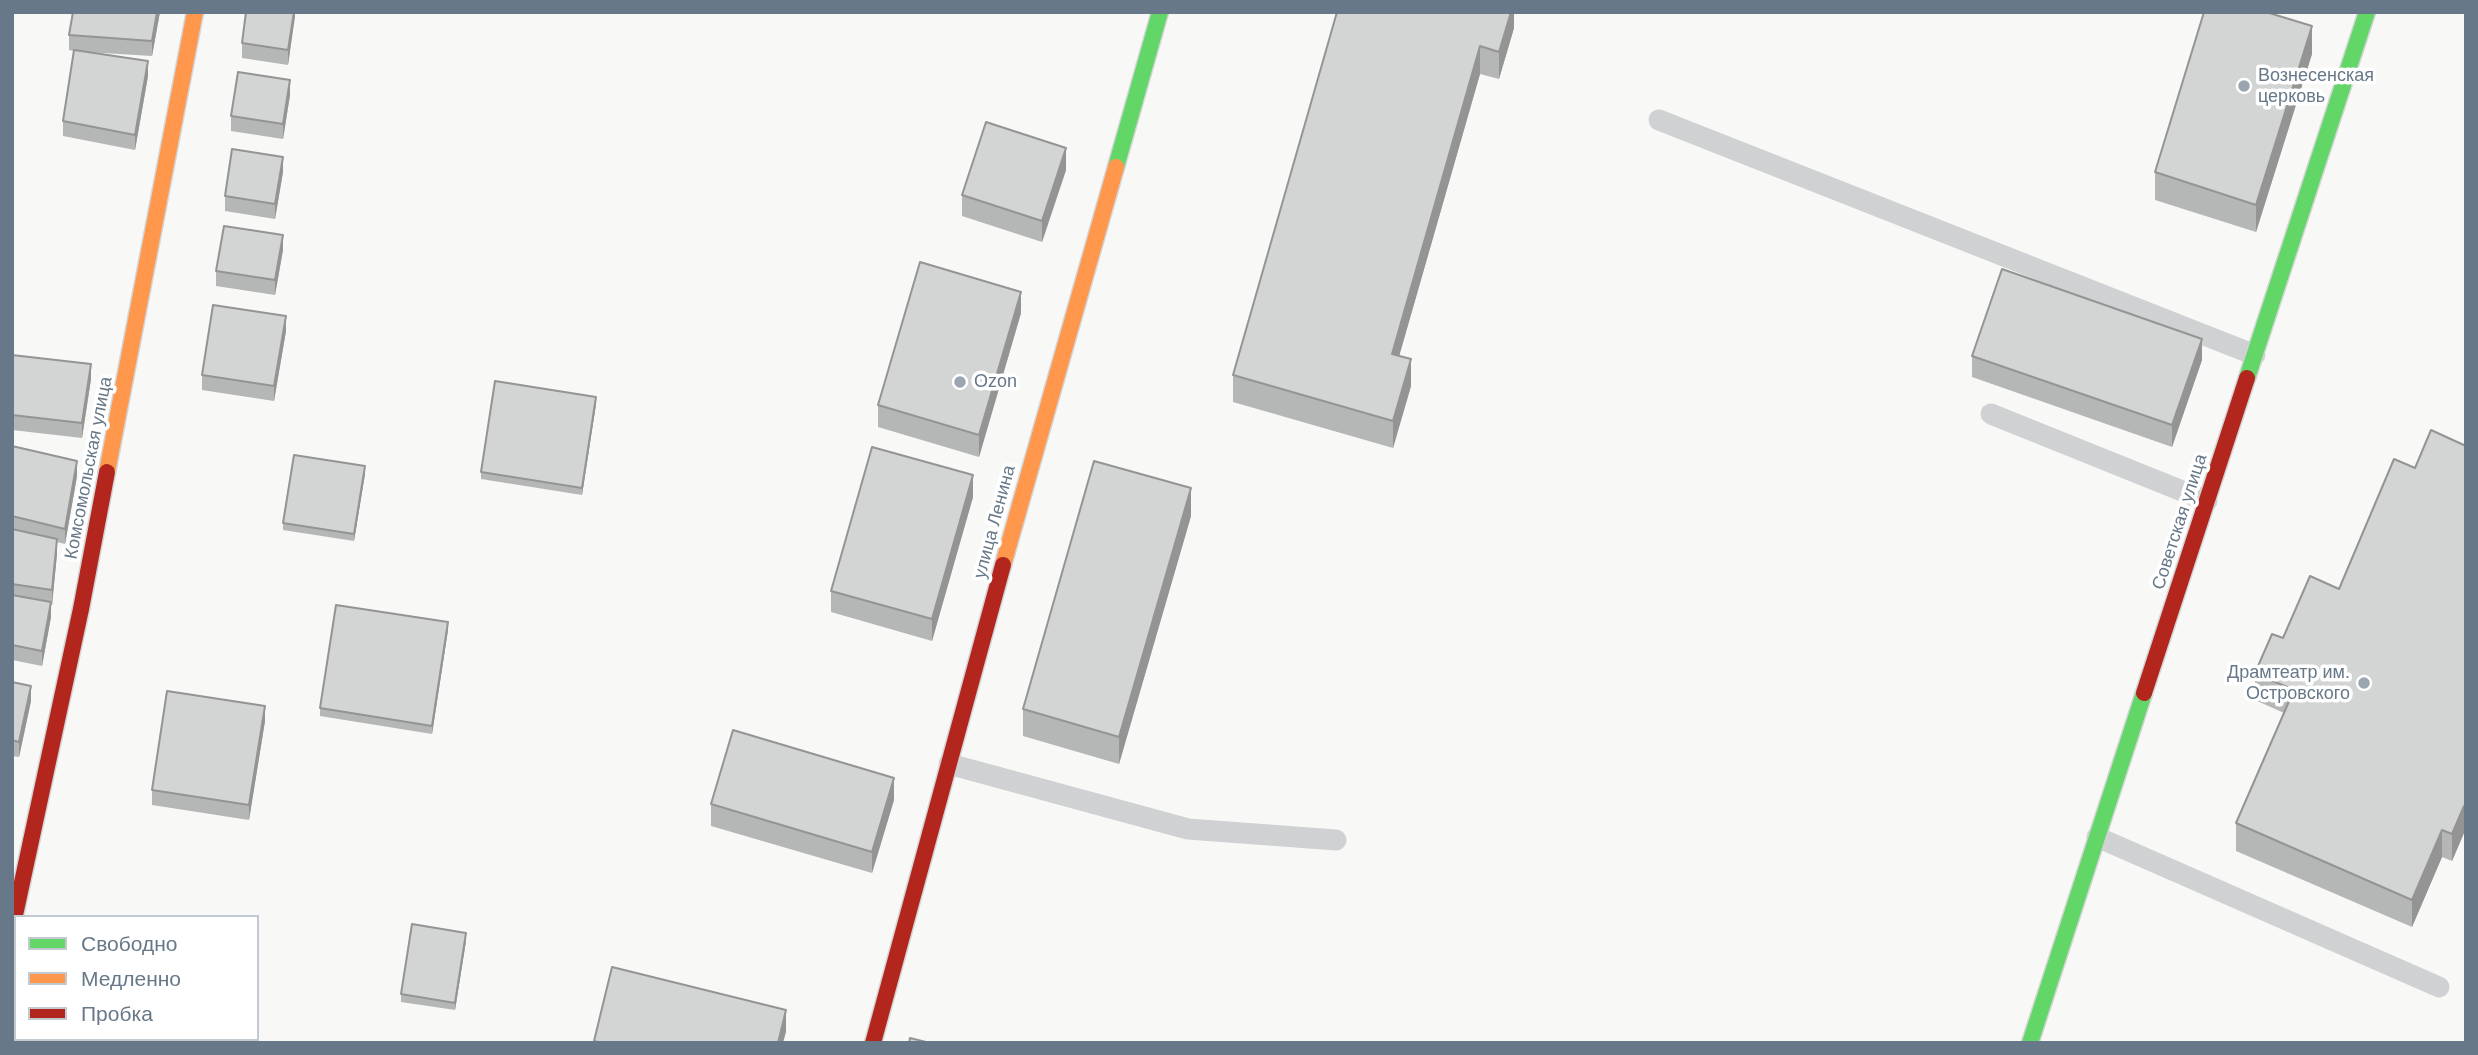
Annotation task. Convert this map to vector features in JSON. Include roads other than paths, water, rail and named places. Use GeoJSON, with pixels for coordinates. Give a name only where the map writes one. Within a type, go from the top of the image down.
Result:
{"type":"FeatureCollection","features":[{"type":"Feature","properties":{"kind":"street","name":"Комсомольская улица"},"geometry":{"type":"LineString","coordinates":[[15,915],[82,609],[195,12]]}},
{"type":"Feature","properties":{"kind":"street","name":"улица Ленина"},"geometry":{"type":"LineString","coordinates":[[873,1043],[1017,514],[1160,12]]}},
{"type":"Feature","properties":{"kind":"street","name":"Советская улица"},"geometry":{"type":"LineString","coordinates":[[2030,1043],[2367,12]]}},
{"type":"Feature","properties":{"kind":"lane"},"geometry":{"type":"LineString","coordinates":[[1659,120],[2255,355]]}},
{"type":"Feature","properties":{"kind":"lane"},"geometry":{"type":"LineString","coordinates":[[1991,414],[2207,500]]}},
{"type":"Feature","properties":{"kind":"lane"},"geometry":{"type":"LineString","coordinates":[[949,764],[1188,829],[1336,840]]}},
{"type":"Feature","properties":{"kind":"lane"},"geometry":{"type":"LineString","coordinates":[[2097,837],[2439,987]]}},
{"type":"Feature","properties":{"kind":"place","name":"Вознесенская церковь"},"geometry":{"type":"Point","coordinates":[2244,86]}},
{"type":"Feature","properties":{"kind":"place","name":"Ozon"},"geometry":{"type":"Point","coordinates":[960,382]}},
{"type":"Feature","properties":{"kind":"place","name":"Драмтеатр им. Островского"},"geometry":{"type":"Point","coordinates":[2364,683]}}]}
